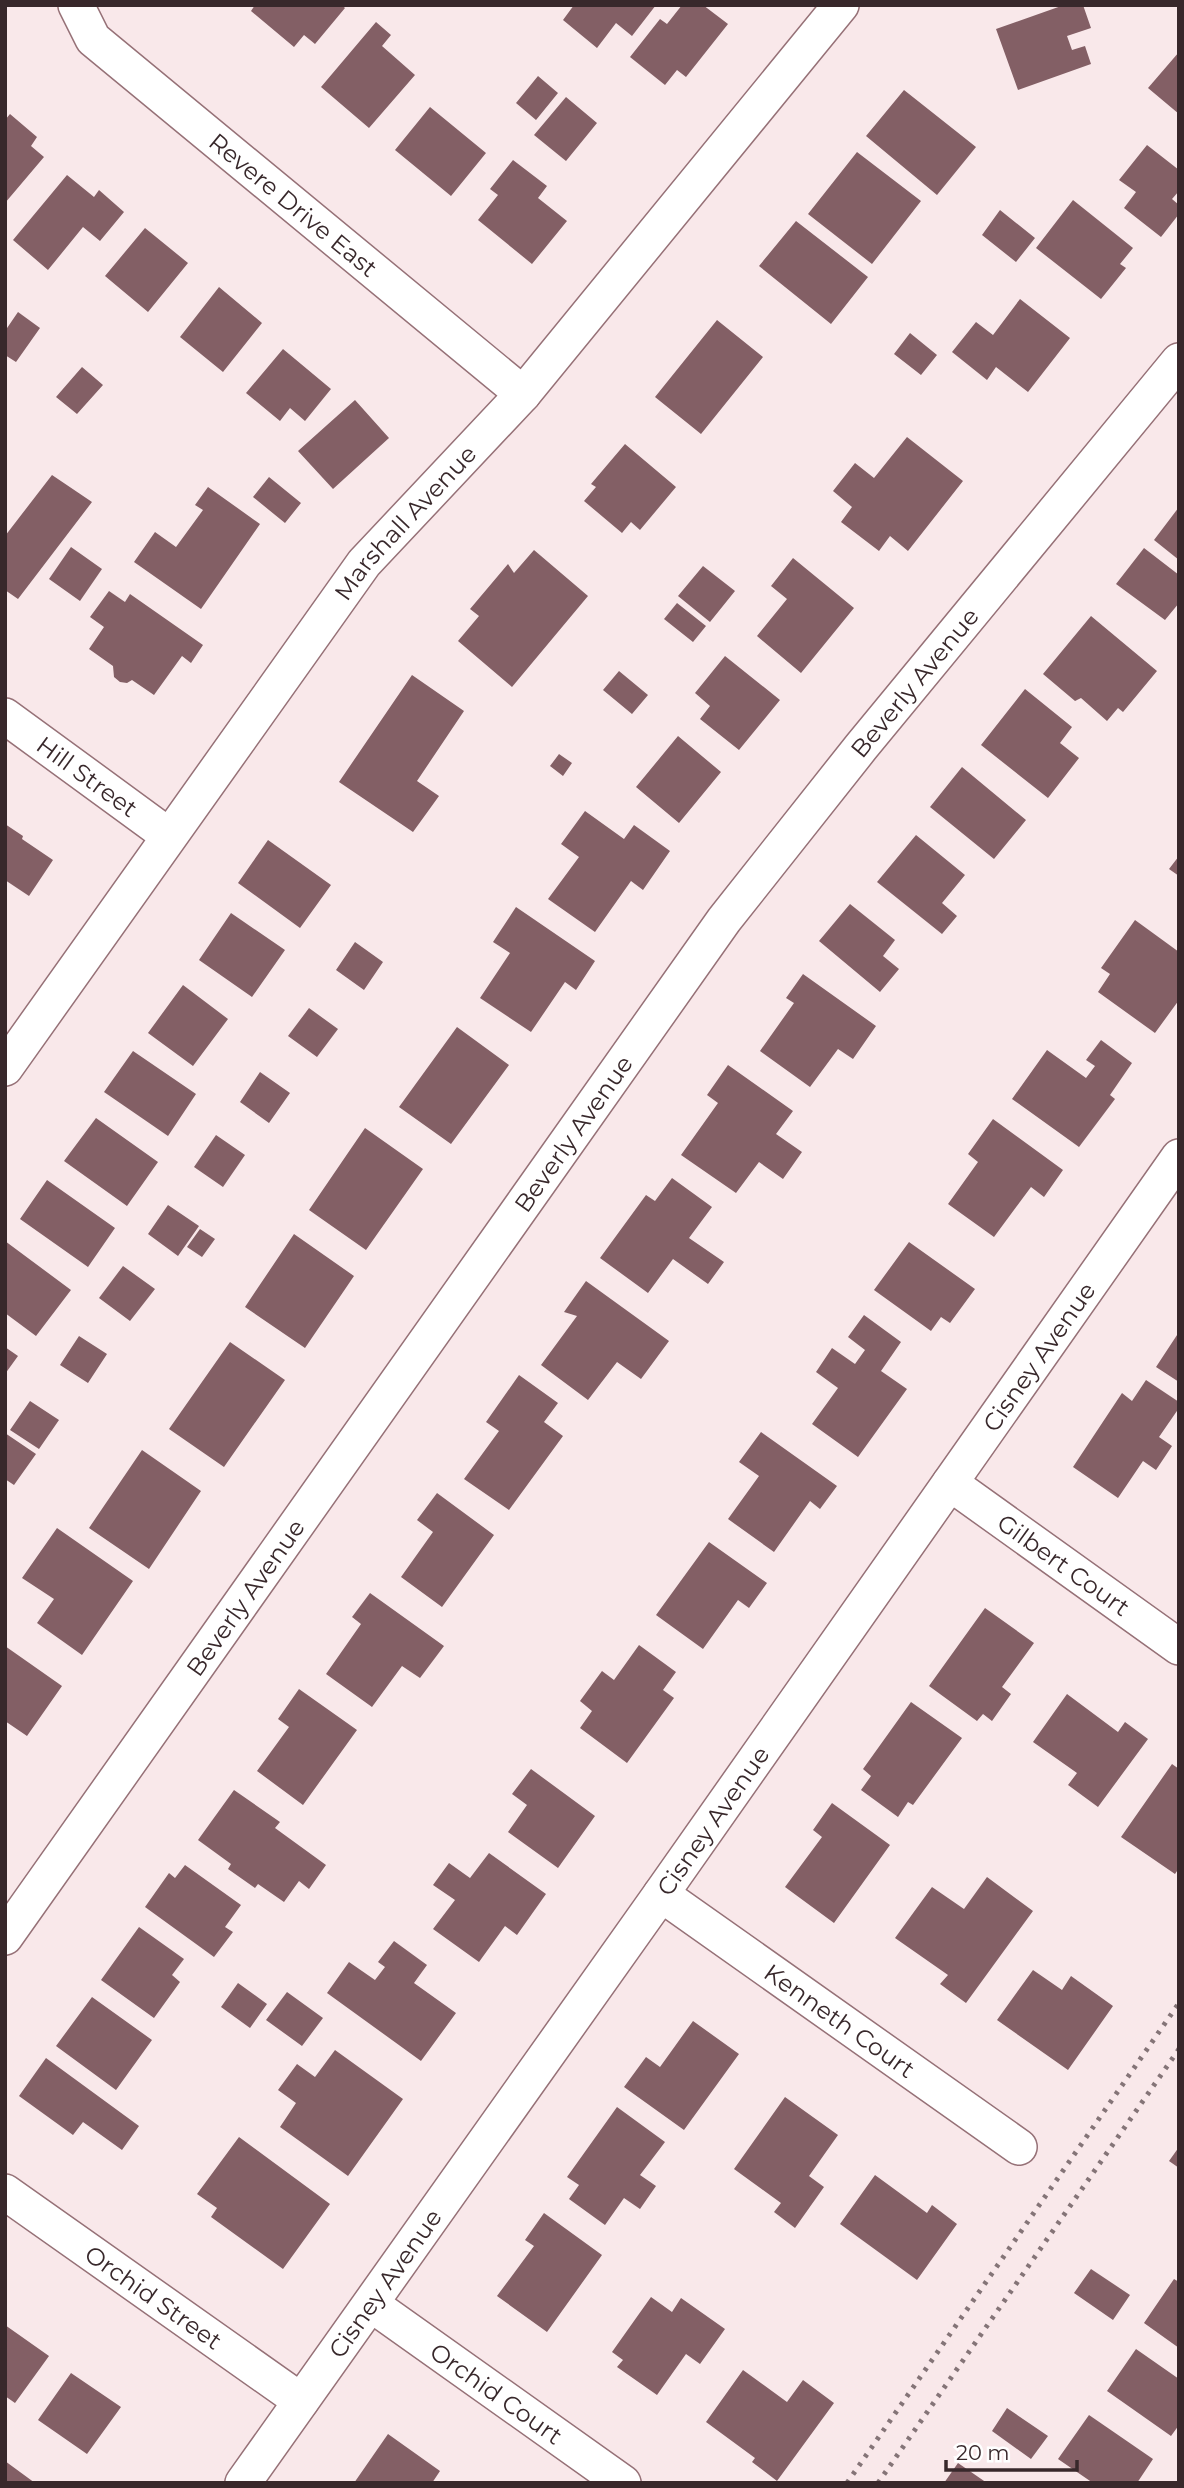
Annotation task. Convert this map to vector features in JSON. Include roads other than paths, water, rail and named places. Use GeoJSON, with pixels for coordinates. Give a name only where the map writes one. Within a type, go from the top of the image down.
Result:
{"type":"FeatureCollection","features":[{"type":"Feature","properties":{"kind":"street","name":"Revere Drive East"},"geometry":{"type":"LineString","coordinates":[[76,5],[93,39],[523,394]]}},
{"type":"Feature","properties":{"kind":"street","name":"Marshall Avenue"},"geometry":{"type":"LineString","coordinates":[[5,1068],[364,563],[523,394],[841,5]]}},
{"type":"Feature","properties":{"kind":"street","name":"Beverly Avenue"},"geometry":{"type":"LineString","coordinates":[[5,1937],[724,920],[861,747],[1179,361]]}},
{"type":"Feature","properties":{"kind":"street","name":"Hill Street"},"geometry":{"type":"LineString","coordinates":[[5,716],[169,836]]}},
{"type":"Feature","properties":{"kind":"street","name":"Cisney Avenue"},"geometry":{"type":"LineString","coordinates":[[243,2483],[1179,1157]]}},
{"type":"Feature","properties":{"kind":"street","name":"Gilbert Court"},"geometry":{"type":"LineString","coordinates":[[950,1483],[1179,1647]]}},
{"type":"Feature","properties":{"kind":"street","name":"Kenneth Court"},"geometry":{"type":"LineString","coordinates":[[661,1894],[1019,2147]]}},
{"type":"Feature","properties":{"kind":"street","name":"Orchid Street"},"geometry":{"type":"LineString","coordinates":[[5,2192],[301,2401]]}},
{"type":"Feature","properties":{"kind":"street","name":"Orchid Court"},"geometry":{"type":"LineString","coordinates":[[371,2304],[624,2483]]}},
{"type":"Feature","properties":{"kind":"railway"},"geometry":{"type":"LineString","coordinates":[[847,2483],[1179,2003]]}},
{"type":"Feature","properties":{"kind":"railway"},"geometry":{"type":"LineString","coordinates":[[878,2483],[1179,2049]]}}]}
